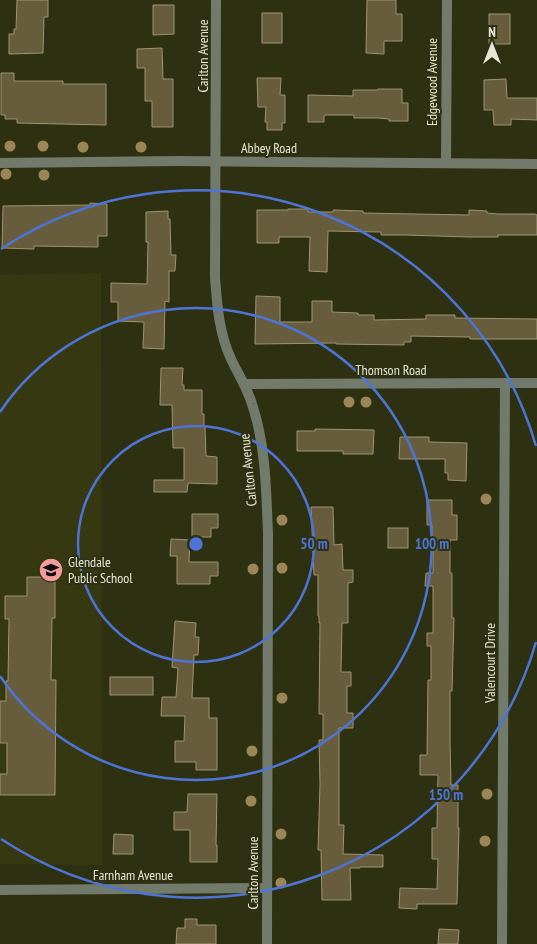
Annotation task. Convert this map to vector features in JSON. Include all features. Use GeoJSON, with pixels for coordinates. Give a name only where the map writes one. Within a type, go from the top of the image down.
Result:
{"type":"FeatureCollection","features":[{"type":"Feature","properties":{"kind":"street","name":"Carlton Avenue"},"geometry":{"type":"LineString","coordinates":[[216,0],[215,277],[218,312],[222,335],[227,349],[245,384],[252,403],[262,445],[267,504],[267,944]]}},
{"type":"Feature","properties":{"kind":"street","name":"Edgewood Avenue"},"geometry":{"type":"LineString","coordinates":[[446,163],[447,0]]}},
{"type":"Feature","properties":{"kind":"street","name":"Abbey Road"},"geometry":{"type":"LineString","coordinates":[[0,163],[537,164]]}},
{"type":"Feature","properties":{"kind":"street","name":"Valencourt Drive"},"geometry":{"type":"LineString","coordinates":[[502,944],[505,383]]}},
{"type":"Feature","properties":{"kind":"street","name":"Thomson Road"},"geometry":{"type":"LineString","coordinates":[[245,384],[537,384]]}},
{"type":"Feature","properties":{"kind":"street","name":"Farnham Avenue"},"geometry":{"type":"LineString","coordinates":[[0,890],[267,888]]}},
{"type":"Feature","properties":{"kind":"shaded area","name":"Glendale Public School"},"geometry":{"type":"Polygon","coordinates":[[[101,273],[102,865],[0,864],[0,275],[101,273]]]}},
{"type":"Feature","properties":{"kind":"building"},"geometry":{"type":"Polygon","coordinates":[[[17,0],[48,0],[48,17],[44,17],[43,53],[9,54],[9,34],[14,34],[14,29],[16,29],[17,0]]]}},
{"type":"Feature","properties":{"kind":"building"},"geometry":{"type":"Polygon","coordinates":[[[367,0],[396,0],[396,14],[402,14],[402,41],[384,41],[384,54],[366,53],[367,0]]]}},
{"type":"Feature","properties":{"kind":"building"},"geometry":{"type":"Polygon","coordinates":[[[153,5],[174,5],[174,34],[153,35],[153,5]]]}},
{"type":"Feature","properties":{"kind":"building"},"geometry":{"type":"Polygon","coordinates":[[[262,13],[282,13],[282,43],[262,43],[262,13]]]}},
{"type":"Feature","properties":{"kind":"building"},"geometry":{"type":"Polygon","coordinates":[[[489,14],[510,14],[510,44],[489,44],[489,14]]]}},
{"type":"Feature","properties":{"kind":"building"},"geometry":{"type":"Polygon","coordinates":[[[162,48],[163,79],[173,79],[173,127],[152,127],[152,101],[145,101],[145,68],[137,68],[137,49],[162,48]]]}},
{"type":"Feature","properties":{"kind":"building"},"geometry":{"type":"Polygon","coordinates":[[[1,73],[14,73],[14,81],[63,81],[63,84],[106,84],[106,125],[17,123],[17,119],[5,119],[5,115],[1,115],[1,73]]]}},
{"type":"Feature","properties":{"kind":"building"},"geometry":{"type":"Polygon","coordinates":[[[257,78],[281,78],[280,95],[285,95],[285,123],[282,123],[282,130],[267,130],[267,122],[265,122],[266,107],[258,107],[257,78]]]}},
{"type":"Feature","properties":{"kind":"building"},"geometry":{"type":"Polygon","coordinates":[[[506,79],[507,98],[537,98],[537,120],[511,119],[511,125],[494,125],[493,110],[484,110],[484,80],[506,79]]]}},
{"type":"Feature","properties":{"kind":"building"},"geometry":{"type":"Polygon","coordinates":[[[402,89],[402,103],[408,103],[408,121],[354,118],[354,115],[326,115],[324,116],[324,122],[308,122],[308,95],[353,96],[353,90],[402,89]]]}},
{"type":"Feature","properties":{"kind":"building"},"geometry":{"type":"Polygon","coordinates":[[[90,203],[107,204],[107,236],[98,236],[98,247],[34,246],[34,249],[2,248],[3,206],[90,205],[90,203]]]}},
{"type":"Feature","properties":{"kind":"building"},"geometry":{"type":"Polygon","coordinates":[[[308,209],[308,212],[333,212],[333,210],[363,211],[363,213],[469,215],[469,210],[498,214],[535,214],[537,215],[537,235],[469,237],[381,235],[381,232],[328,231],[327,272],[309,271],[310,237],[279,237],[279,243],[257,243],[257,210],[308,209]]]}},
{"type":"Feature","properties":{"kind":"building"},"geometry":{"type":"Polygon","coordinates":[[[168,211],[171,255],[176,255],[175,271],[169,271],[169,302],[165,301],[164,349],[143,348],[144,322],[118,321],[118,302],[111,302],[111,283],[147,284],[148,242],[146,242],[146,212],[168,211]]]}},
{"type":"Feature","properties":{"kind":"building"},"geometry":{"type":"Polygon","coordinates":[[[256,296],[280,297],[280,322],[312,322],[312,301],[332,301],[332,312],[374,315],[374,320],[426,319],[426,315],[455,315],[455,318],[537,319],[537,339],[470,339],[470,337],[411,336],[411,342],[404,342],[404,345],[336,343],[255,344],[256,296]]]}},
{"type":"Feature","properties":{"kind":"building"},"geometry":{"type":"Polygon","coordinates":[[[161,368],[183,368],[182,385],[184,385],[184,390],[202,390],[206,456],[217,457],[217,484],[188,483],[187,492],[154,492],[154,480],[184,480],[184,448],[173,448],[172,405],[160,405],[161,368]]]}},
{"type":"Feature","properties":{"kind":"building"},"geometry":{"type":"Polygon","coordinates":[[[315,429],[374,430],[373,454],[343,454],[343,451],[297,451],[297,431],[315,431],[315,429]]]}},
{"type":"Feature","properties":{"kind":"building"},"geometry":{"type":"Polygon","coordinates":[[[400,437],[429,437],[429,442],[467,443],[466,481],[448,480],[448,473],[445,473],[445,459],[399,459],[400,437]]]}},
{"type":"Feature","properties":{"kind":"building"},"geometry":{"type":"Polygon","coordinates":[[[427,500],[452,500],[452,515],[457,515],[457,540],[450,540],[452,618],[454,618],[452,691],[450,691],[450,741],[451,785],[458,785],[459,828],[457,904],[417,904],[417,909],[399,908],[400,888],[437,889],[438,859],[432,859],[432,828],[437,828],[438,775],[420,775],[420,755],[427,755],[428,680],[431,680],[431,646],[427,646],[427,633],[433,633],[433,586],[425,586],[426,573],[433,573],[432,525],[427,525],[427,500]]]}},
{"type":"Feature","properties":{"kind":"building"},"geometry":{"type":"Polygon","coordinates":[[[311,507],[333,507],[334,545],[342,544],[343,570],[353,570],[353,582],[348,583],[348,623],[342,623],[341,672],[351,672],[351,686],[347,686],[347,713],[353,713],[353,728],[339,728],[339,825],[344,825],[343,854],[383,855],[383,867],[350,868],[351,900],[322,900],[321,850],[318,850],[319,740],[323,740],[323,714],[319,714],[320,623],[318,616],[318,575],[314,575],[311,507]]]}},
{"type":"Feature","properties":{"kind":"building"},"geometry":{"type":"Polygon","coordinates":[[[192,514],[218,514],[218,528],[211,528],[211,537],[192,537],[192,514]]]}},
{"type":"Feature","properties":{"kind":"building"},"geometry":{"type":"Polygon","coordinates":[[[388,528],[408,528],[408,548],[388,548],[388,528]]]}},
{"type":"Feature","properties":{"kind":"building"},"geometry":{"type":"Polygon","coordinates":[[[171,539],[190,540],[189,562],[218,562],[218,576],[210,576],[210,584],[177,584],[177,556],[170,556],[171,539]]]}},
{"type":"Feature","properties":{"kind":"building"},"geometry":{"type":"Polygon","coordinates":[[[27,577],[55,577],[55,618],[52,618],[51,680],[56,680],[55,795],[0,795],[0,774],[7,774],[7,743],[0,743],[0,701],[6,701],[6,681],[8,681],[9,619],[5,619],[5,596],[27,596],[27,577]]]}},
{"type":"Feature","properties":{"kind":"building"},"geometry":{"type":"Polygon","coordinates":[[[175,621],[196,623],[195,637],[199,637],[198,655],[194,655],[192,698],[209,698],[209,718],[217,718],[217,770],[196,770],[196,762],[175,762],[175,741],[184,741],[185,716],[161,716],[162,697],[176,697],[178,668],[172,667],[175,621]]]}},
{"type":"Feature","properties":{"kind":"building"},"geometry":{"type":"Polygon","coordinates":[[[110,677],[153,677],[153,695],[110,695],[110,677]]]}},
{"type":"Feature","properties":{"kind":"building"},"geometry":{"type":"Polygon","coordinates":[[[188,794],[217,794],[217,862],[190,862],[190,830],[174,830],[174,812],[187,812],[188,794]]]}},
{"type":"Feature","properties":{"kind":"building"},"geometry":{"type":"Polygon","coordinates":[[[114,834],[133,835],[133,854],[113,854],[114,834]]]}},
{"type":"Feature","properties":{"kind":"building"},"geometry":{"type":"Polygon","coordinates":[[[185,919],[197,919],[197,925],[216,925],[216,944],[176,944],[177,928],[185,928],[185,919]]]}},
{"type":"Feature","properties":{"kind":"building"},"geometry":{"type":"Polygon","coordinates":[[[439,929],[459,930],[458,944],[438,944],[439,929]]]}},
{"type":"Feature","properties":{"kind":"place","name":"Glendale Public School"},"geometry":{"type":"Point","coordinates":[51,570]}}]}
